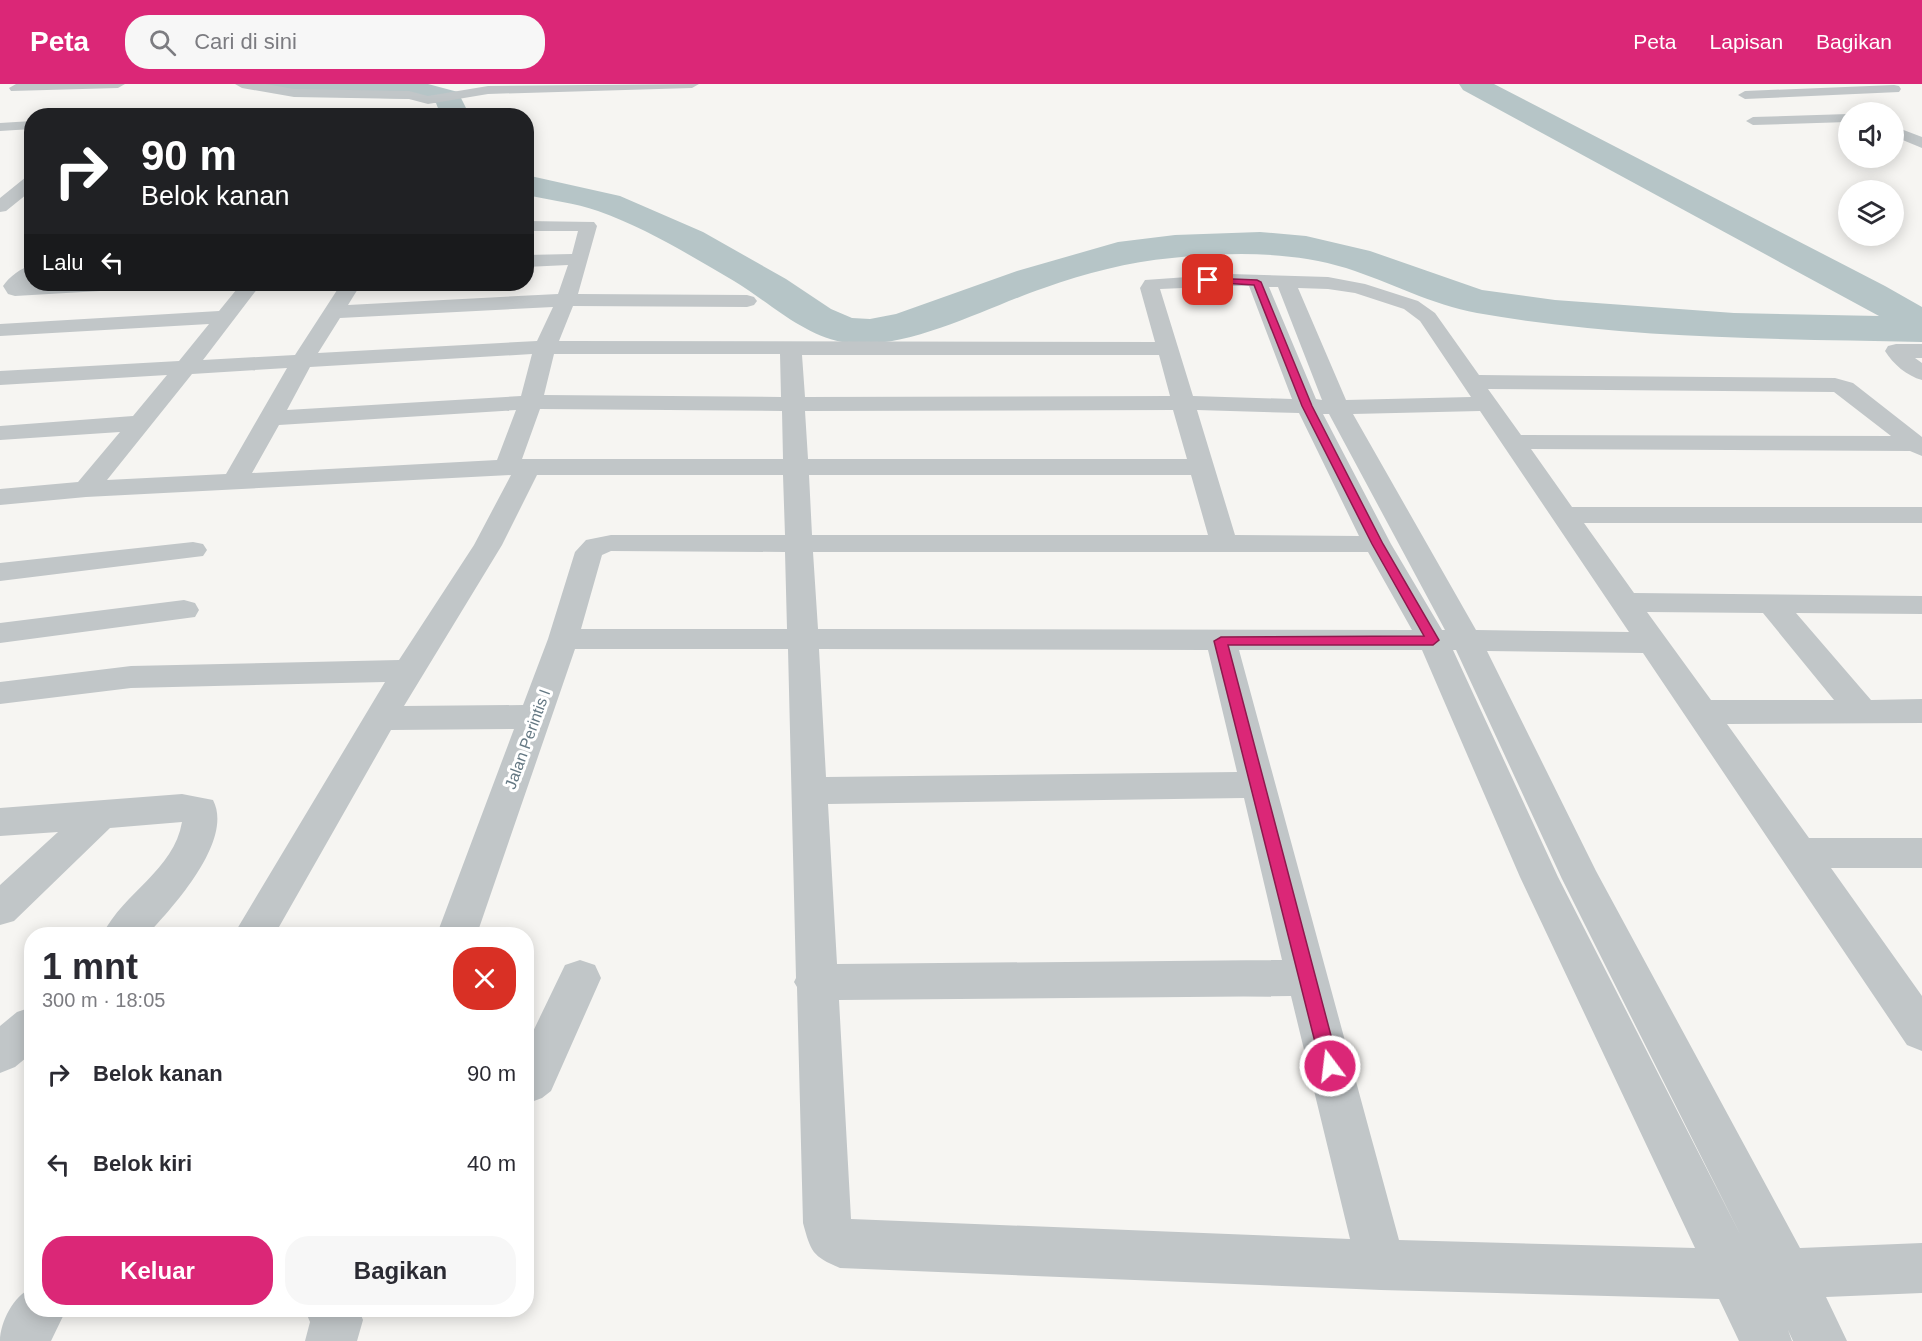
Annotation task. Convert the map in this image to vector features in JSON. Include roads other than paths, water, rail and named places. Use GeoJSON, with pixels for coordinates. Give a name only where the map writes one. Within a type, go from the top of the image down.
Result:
{"type":"FeatureCollection","features":[{"type":"Feature","properties":{"kind":"street"},"geometry":{"type":"LineString","coordinates":[[15,89],[118,84]]}},
{"type":"Feature","properties":{"kind":"street"},"geometry":{"type":"LineString","coordinates":[[242,84],[294,93],[409,95],[429,100],[519,86],[692,84]]}},
{"type":"Feature","properties":{"kind":"street"},"geometry":{"type":"LineString","coordinates":[[1789,84],[1838,102]]}},
{"type":"Feature","properties":{"kind":"street"},"geometry":{"type":"LineString","coordinates":[[1745,94],[1894,89]]}},
{"type":"Feature","properties":{"kind":"street"},"geometry":{"type":"LineString","coordinates":[[1833,91],[1849,102]]}},
{"type":"Feature","properties":{"kind":"street"},"geometry":{"type":"LineString","coordinates":[[429,100],[426,102],[433,108]]}},
{"type":"Feature","properties":{"kind":"street"},"geometry":{"type":"LineString","coordinates":[[1754,121],[1838,118]]}},
{"type":"Feature","properties":{"kind":"street"},"geometry":{"type":"LineString","coordinates":[[1904,121],[1922,128]]}},
{"type":"Feature","properties":{"kind":"street"},"geometry":{"type":"LineString","coordinates":[[0,127],[24,126]]}},
{"type":"Feature","properties":{"kind":"street"},"geometry":{"type":"LineString","coordinates":[[1904,135],[1922,143]]}},
{"type":"Feature","properties":{"kind":"street"},"geometry":{"type":"LineString","coordinates":[[10,178],[24,179]]}},
{"type":"Feature","properties":{"kind":"street"},"geometry":{"type":"LineString","coordinates":[[0,207],[24,186]]}},
{"type":"Feature","properties":{"kind":"street"},"geometry":{"type":"LineString","coordinates":[[258,927],[408,671],[488,545],[518,467],[545,347],[566,300],[588,226],[534,226]]}},
{"type":"Feature","properties":{"kind":"street"},"geometry":{"type":"LineString","coordinates":[[534,261],[580,259]]}},
{"type":"Feature","properties":{"kind":"street"},"geometry":{"type":"LineString","coordinates":[[24,277],[13,286],[15,290],[24,289]]}},
{"type":"Feature","properties":{"kind":"street"},"geometry":{"type":"LineString","coordinates":[[1224,544],[1185,403],[1166,350],[1150,288],[1152,284],[1230,280],[1338,284],[1358,288],[1418,308],[1428,317],[1921,1028]]}},
{"type":"Feature","properties":{"kind":"street"},"geometry":{"type":"LineString","coordinates":[[1272,283],[1377,544],[1450,641],[1539,877],[1766,1341]]}},
{"type":"Feature","properties":{"kind":"street"},"geometry":{"type":"LineString","coordinates":[[86,489],[245,291]]}},
{"type":"Feature","properties":{"kind":"street"},"geometry":{"type":"LineString","coordinates":[[235,481],[302,361],[346,291]]}},
{"type":"Feature","properties":{"kind":"street"},"geometry":{"type":"LineString","coordinates":[[333,312],[566,300],[747,301]]}},
{"type":"Feature","properties":{"kind":"street"},"geometry":{"type":"LineString","coordinates":[[0,330],[225,317]]}},
{"type":"Feature","properties":{"kind":"street"},"geometry":{"type":"LineString","coordinates":[[0,378],[545,347],[1166,350]]}},
{"type":"Feature","properties":{"kind":"street"},"geometry":{"type":"LineString","coordinates":[[791,348],[815,982],[827,1223],[831,1237],[840,1243],[1381,1265],[1734,1274],[1922,1268]]}},
{"type":"Feature","properties":{"kind":"street"},"geometry":{"type":"LineString","coordinates":[[1922,351],[1896,351],[1900,357],[1922,373]]}},
{"type":"Feature","properties":{"kind":"street"},"geometry":{"type":"LineString","coordinates":[[270,418],[531,402],[1185,403],[1322,407],[1481,393],[1835,385],[1845,388],[1919,447]]}},
{"type":"Feature","properties":{"kind":"street"},"geometry":{"type":"LineString","coordinates":[[1322,407],[1581,879],[1821,1341]]}},
{"type":"Feature","properties":{"kind":"street"},"geometry":{"type":"LineString","coordinates":[[0,434],[140,423]]}},
{"type":"Feature","properties":{"kind":"street"},"geometry":{"type":"LineString","coordinates":[[1514,442],[1919,447]]}},
{"type":"Feature","properties":{"kind":"street"},"geometry":{"type":"LineString","coordinates":[[0,497],[86,489],[518,467],[796,469],[1203,467]]}},
{"type":"Feature","properties":{"kind":"street"},"geometry":{"type":"LineString","coordinates":[[1564,515],[1922,515]]}},
{"type":"Feature","properties":{"kind":"street","name":"Jalan Perintis I"},"geometry":{"type":"LineString","coordinates":[[460,927],[563,639],[589,552],[596,546],[611,543],[798,544]]}},
{"type":"Feature","properties":{"kind":"street"},"geometry":{"type":"LineString","coordinates":[[798,544],[1377,544]]}},
{"type":"Feature","properties":{"kind":"street"},"geometry":{"type":"LineString","coordinates":[[0,572],[193,550]]}},
{"type":"Feature","properties":{"kind":"street"},"geometry":{"type":"LineString","coordinates":[[1624,602],[1922,605]]}},
{"type":"Feature","properties":{"kind":"street"},"geometry":{"type":"LineString","coordinates":[[1772,604],[1862,711]]}},
{"type":"Feature","properties":{"kind":"street"},"geometry":{"type":"LineString","coordinates":[[0,633],[184,610]]}},
{"type":"Feature","properties":{"kind":"street"},"geometry":{"type":"LineString","coordinates":[[563,639],[1653,643]]}},
{"type":"Feature","properties":{"kind":"street"},"geometry":{"type":"LineString","coordinates":[[1221,641],[1256,785],[1381,1265]]}},
{"type":"Feature","properties":{"kind":"street"},"geometry":{"type":"LineString","coordinates":[[0,693],[131,677],[408,671]]}},
{"type":"Feature","properties":{"kind":"street"},"geometry":{"type":"LineString","coordinates":[[1700,712],[1922,711]]}},
{"type":"Feature","properties":{"kind":"street"},"geometry":{"type":"LineString","coordinates":[[381,718],[535,717]]}},
{"type":"Feature","properties":{"kind":"street"},"geometry":{"type":"LineString","coordinates":[[808,791],[1256,785]]}},
{"type":"Feature","properties":{"kind":"street"},"geometry":{"type":"LineString","coordinates":[[0,822],[182,808],[200,810],[203,819],[189,855],[129,927]]}},
{"type":"Feature","properties":{"kind":"street"},"geometry":{"type":"LineString","coordinates":[[0,909],[100,815]]}},
{"type":"Feature","properties":{"kind":"street"},"geometry":{"type":"LineString","coordinates":[[1798,853],[1922,853]]}},
{"type":"Feature","properties":{"kind":"street"},"geometry":{"type":"LineString","coordinates":[[1539,877],[1581,879]]}},
{"type":"Feature","properties":{"kind":"street"},"geometry":{"type":"LineString","coordinates":[[534,1077],[580,978]]}},
{"type":"Feature","properties":{"kind":"street"},"geometry":{"type":"LineString","coordinates":[[815,982],[1307,978]]}},
{"type":"Feature","properties":{"kind":"street"},"geometry":{"type":"LineString","coordinates":[[0,1053],[24,1033]]}},
{"type":"Feature","properties":{"kind":"street"},"geometry":{"type":"LineString","coordinates":[[22,1341],[36,1317]]}},
{"type":"Feature","properties":{"kind":"street"},"geometry":{"type":"LineString","coordinates":[[331,1341],[337,1320],[335,1317]]}},
{"type":"Feature","properties":{"kind":"waterway"},"geometry":{"type":"LineString","coordinates":[[275,84],[294,88],[423,91],[448,98],[452,108]]}},
{"type":"Feature","properties":{"kind":"waterway"},"geometry":{"type":"LineString","coordinates":[[1473,84],[1871,294],[1922,324]]}},
{"type":"Feature","properties":{"kind":"waterway"},"geometry":{"type":"LineString","coordinates":[[534,187],[608,203],[690,240],[772,287],[816,318],[845,330],[870,332],[906,325],[1031,279],[1118,253],[1175,246],[1260,243],[1306,247],[1357,259],[1475,301],[1555,312],[1734,326],[1922,329]]}}]}
